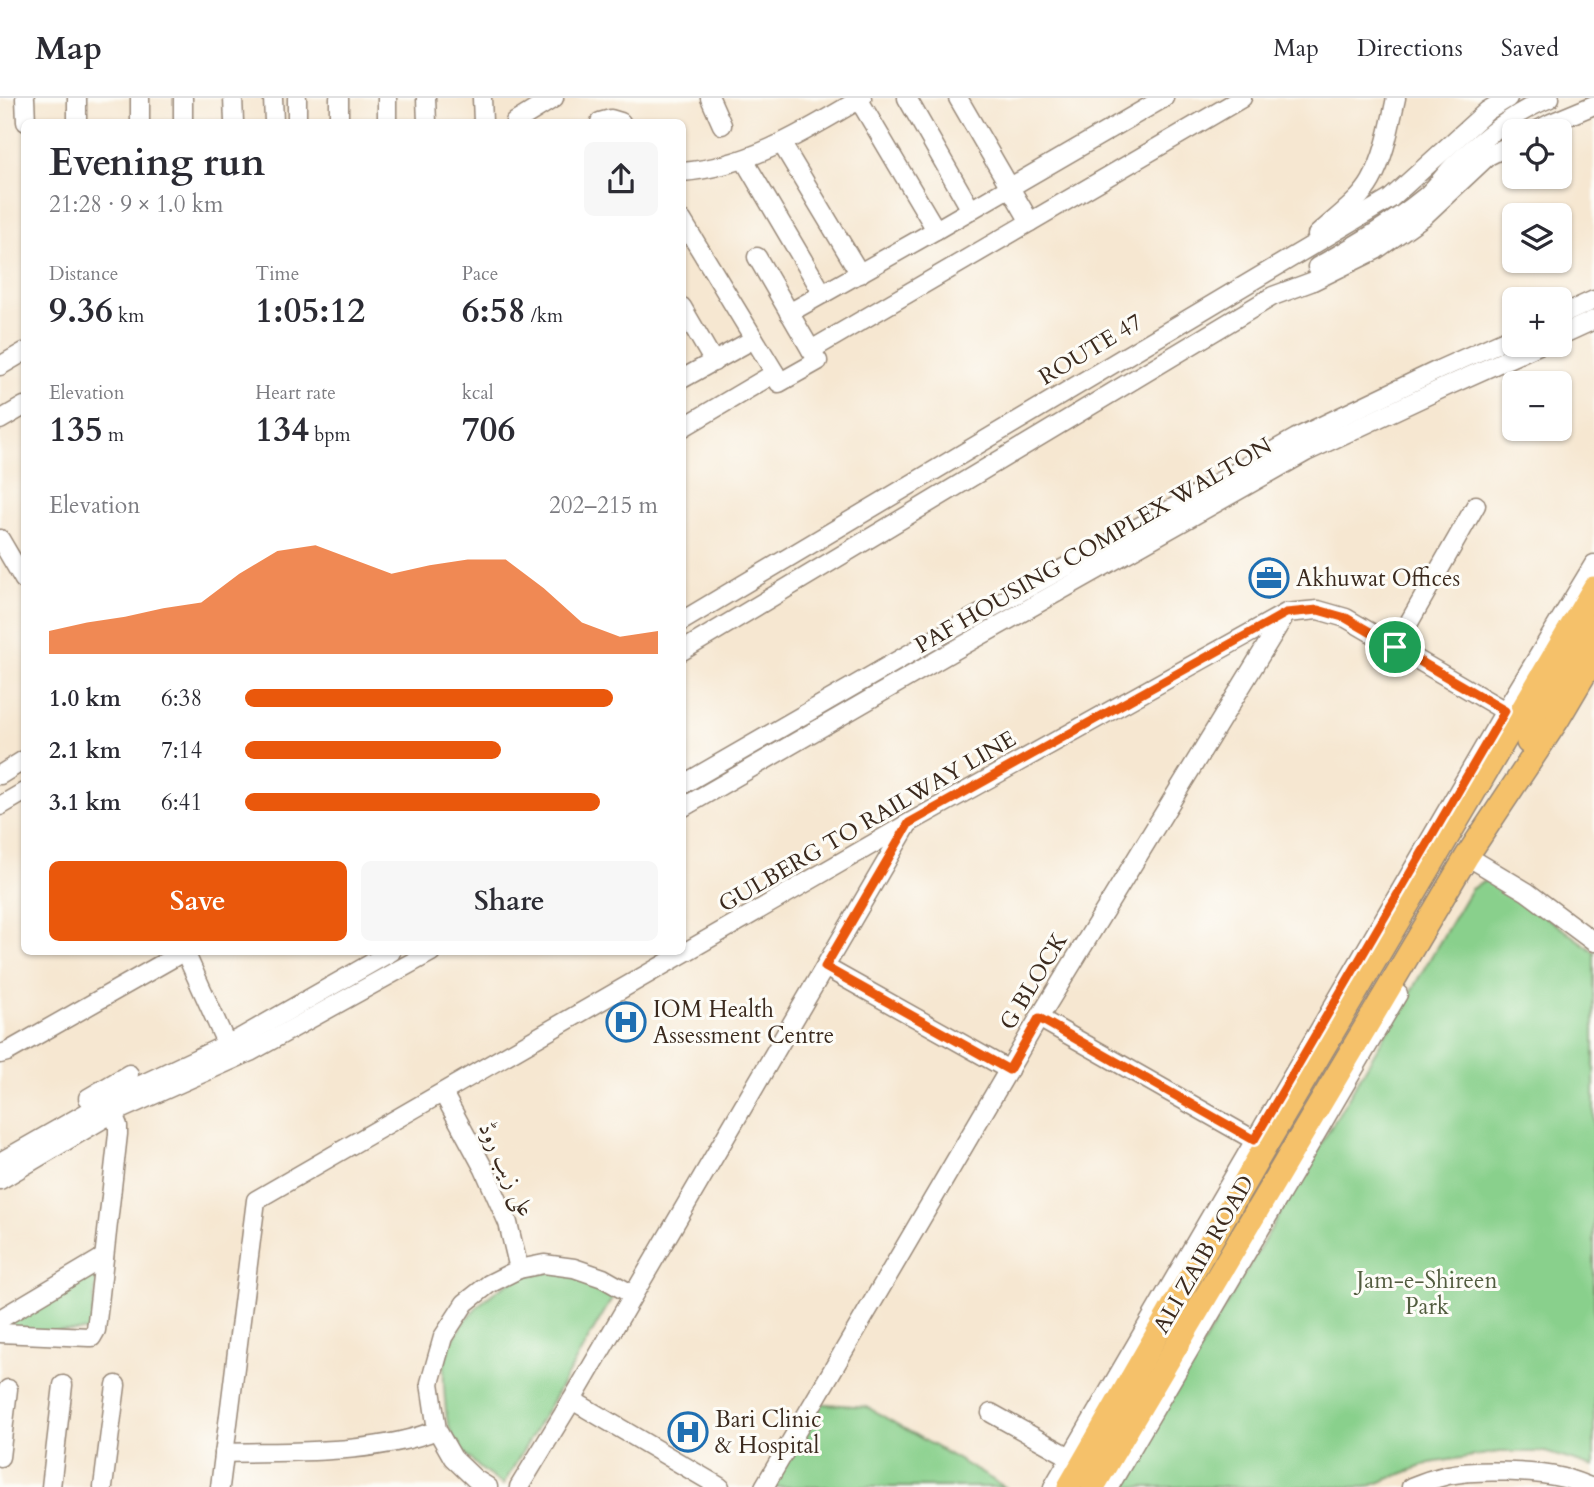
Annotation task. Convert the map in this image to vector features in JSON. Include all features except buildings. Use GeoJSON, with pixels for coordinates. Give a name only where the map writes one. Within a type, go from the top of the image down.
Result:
{"type":"FeatureCollection","features":[{"type":"Feature","properties":{"kind":"main road","name":"ALI ZAIB ROAD"},"geometry":{"type":"LineString","coordinates":[[1069,1487],[1266,1145],[1594,588]]}},
{"type":"Feature","properties":{"kind":"main road"},"geometry":{"type":"LineString","coordinates":[[1467,856],[1544,711],[1594,626]]}},
{"type":"Feature","properties":{"kind":"main road","name":"ALI ZAIB ROAD"},"geometry":{"type":"LineString","coordinates":[[1093,1487],[1467,856],[1558,719],[1594,658]]}},
{"type":"Feature","properties":{"kind":"street"},"geometry":{"type":"LineString","coordinates":[[25,98],[26,119]]}},
{"type":"Feature","properties":{"kind":"street"},"geometry":{"type":"LineString","coordinates":[[77,98],[77,119]]}},
{"type":"Feature","properties":{"kind":"street"},"geometry":{"type":"LineString","coordinates":[[140,98],[140,119]]}},
{"type":"Feature","properties":{"kind":"street"},"geometry":{"type":"LineString","coordinates":[[183,98],[183,119]]}},
{"type":"Feature","properties":{"kind":"street"},"geometry":{"type":"LineString","coordinates":[[233,98],[234,119]]}},
{"type":"Feature","properties":{"kind":"street"},"geometry":{"type":"LineString","coordinates":[[273,98],[274,119]]}},
{"type":"Feature","properties":{"kind":"street"},"geometry":{"type":"LineString","coordinates":[[297,98],[297,119]]}},
{"type":"Feature","properties":{"kind":"street"},"geometry":{"type":"LineString","coordinates":[[339,98],[339,119]]}},
{"type":"Feature","properties":{"kind":"street"},"geometry":{"type":"LineString","coordinates":[[387,98],[387,119]]}},
{"type":"Feature","properties":{"kind":"street"},"geometry":{"type":"LineString","coordinates":[[426,98],[427,119]]}},
{"type":"Feature","properties":{"kind":"street"},"geometry":{"type":"LineString","coordinates":[[482,98],[483,119]]}},
{"type":"Feature","properties":{"kind":"street"},"geometry":{"type":"LineString","coordinates":[[520,119],[554,98]]}},
{"type":"Feature","properties":{"kind":"street"},"geometry":{"type":"LineString","coordinates":[[710,98],[722,125]]}},
{"type":"Feature","properties":{"kind":"street"},"geometry":{"type":"LineString","coordinates":[[907,98],[971,210]]}},
{"type":"Feature","properties":{"kind":"street"},"geometry":{"type":"LineString","coordinates":[[958,98],[1030,222]]}},
{"type":"Feature","properties":{"kind":"street"},"geometry":{"type":"LineString","coordinates":[[789,313],[1164,98]]}},
{"type":"Feature","properties":{"kind":"street"},"geometry":{"type":"LineString","coordinates":[[1294,256],[1360,195],[1371,181],[1386,141],[1396,98]]}},
{"type":"Feature","properties":{"kind":"street","name":"ROUTE 47"},"geometry":{"type":"LineString","coordinates":[[686,619],[1390,200],[1487,111],[1508,98]]}},
{"type":"Feature","properties":{"kind":"street"},"geometry":{"type":"LineString","coordinates":[[1273,296],[1394,220],[1427,195],[1451,167],[1478,143],[1509,120],[1550,98]]}},
{"type":"Feature","properties":{"kind":"street"},"geometry":{"type":"LineString","coordinates":[[686,172],[744,160],[782,144],[861,99],[936,230]]}},
{"type":"Feature","properties":{"kind":"street"},"geometry":{"type":"LineString","coordinates":[[811,350],[1234,100]]}},
{"type":"Feature","properties":{"kind":"street"},"geometry":{"type":"LineString","coordinates":[[1559,119],[1594,105]]}},
{"type":"Feature","properties":{"kind":"street"},"geometry":{"type":"LineString","coordinates":[[782,144],[860,274]]}},
{"type":"Feature","properties":{"kind":"street","name":"ROUTE 47"},"geometry":{"type":"LineString","coordinates":[[686,648],[1273,296],[1311,282],[1376,250],[1431,211],[1489,156],[1502,149]]}},
{"type":"Feature","properties":{"kind":"street"},"geometry":{"type":"LineString","coordinates":[[744,160],[823,294]]}},
{"type":"Feature","properties":{"kind":"street"},"geometry":{"type":"LineString","coordinates":[[686,227],[779,383],[818,362],[757,257]]}},
{"type":"Feature","properties":{"kind":"street"},"geometry":{"type":"LineString","coordinates":[[1572,310],[1594,300]]}},
{"type":"Feature","properties":{"kind":"street"},"geometry":{"type":"LineString","coordinates":[[686,314],[714,362]]}},
{"type":"Feature","properties":{"kind":"street"},"geometry":{"type":"LineString","coordinates":[[1572,330],[1594,320]]}},
{"type":"Feature","properties":{"kind":"street"},"geometry":{"type":"LineString","coordinates":[[686,377],[754,339]]}},
{"type":"Feature","properties":{"kind":"street","name":"PAF HOUSING COMPLEX WALTON"},"geometry":{"type":"LineString","coordinates":[[686,783],[940,636],[1296,438],[1502,341]]}},
{"type":"Feature","properties":{"kind":"street"},"geometry":{"type":"LineString","coordinates":[[0,366],[21,354]]}},
{"type":"Feature","properties":{"kind":"street","name":"PAF HOUSING COMPLEX WALTON"},"geometry":{"type":"LineString","coordinates":[[686,806],[1306,452],[1512,357]]}},
{"type":"Feature","properties":{"kind":"street"},"geometry":{"type":"LineString","coordinates":[[686,426],[775,373]]}},
{"type":"Feature","properties":{"kind":"street"},"geometry":{"type":"LineString","coordinates":[[0,420],[21,408]]}},
{"type":"Feature","properties":{"kind":"street"},"geometry":{"type":"LineString","coordinates":[[1395,647],[1476,505]]}},
{"type":"Feature","properties":{"kind":"street"},"geometry":{"type":"LineString","coordinates":[[0,539],[21,575]]}},
{"type":"Feature","properties":{"kind":"street"},"geometry":{"type":"LineString","coordinates":[[1053,1487],[1505,711],[1594,564]]}},
{"type":"Feature","properties":{"kind":"street","name":"GULBERG TO RAILWAY LINE"},"geometry":{"type":"LineString","coordinates":[[686,952],[909,823],[1286,613],[1318,610],[1346,618],[1505,711]]}},
{"type":"Feature","properties":{"kind":"street","name":"G BLOCK"},"geometry":{"type":"LineString","coordinates":[[764,1487],[1039,1018],[1286,613]]}},
{"type":"Feature","properties":{"kind":"street"},"geometry":{"type":"LineString","coordinates":[[0,775],[21,762]]}},
{"type":"Feature","properties":{"kind":"street"},"geometry":{"type":"LineString","coordinates":[[0,806],[21,794]]}},
{"type":"Feature","properties":{"kind":"street"},"geometry":{"type":"LineString","coordinates":[[519,1487],[909,823]]}},
{"type":"Feature","properties":{"kind":"street"},"geometry":{"type":"LineString","coordinates":[[1109,1487],[1457,890],[1467,856],[1527,892],[1594,942]]}},
{"type":"Feature","properties":{"kind":"street"},"geometry":{"type":"LineString","coordinates":[[0,1054],[179,955]]}},
{"type":"Feature","properties":{"kind":"street"},"geometry":{"type":"LineString","coordinates":[[185,955],[230,1052]]}},
{"type":"Feature","properties":{"kind":"street"},"geometry":{"type":"LineString","coordinates":[[230,1052],[386,955]]}},
{"type":"Feature","properties":{"kind":"street"},"geometry":{"type":"LineString","coordinates":[[0,1149],[230,1052],[374,985],[426,955]]}},
{"type":"Feature","properties":{"kind":"street","name":"GULBERG TO RAILWAY LINE"},"geometry":{"type":"LineString","coordinates":[[220,1487],[256,1200],[681,955]]}},
{"type":"Feature","properties":{"kind":"street"},"geometry":{"type":"LineString","coordinates":[[825,967],[1009,1070]]}},
{"type":"Feature","properties":{"kind":"street"},"geometry":{"type":"LineString","coordinates":[[1039,1018],[1254,1140]]}},
{"type":"Feature","properties":{"kind":"street"},"geometry":{"type":"LineString","coordinates":[[0,1180],[107,1102],[129,1074]]}},
{"type":"Feature","properties":{"kind":"street","name":"علی زیب روڈ"},"geometry":{"type":"LineString","coordinates":[[443,1093],[484,1169],[508,1223],[519,1269]]}},
{"type":"Feature","properties":{"kind":"street"},"geometry":{"type":"LineString","coordinates":[[0,1162],[107,1102]]}},
{"type":"Feature","properties":{"kind":"street"},"geometry":{"type":"LineString","coordinates":[[0,1333],[92,1337],[96,1330],[118,1134],[118,1126],[107,1102]]}},
{"type":"Feature","properties":{"kind":"street"},"geometry":{"type":"LineString","coordinates":[[0,1319],[104,1257]]}},
{"type":"Feature","properties":{"kind":"street"},"geometry":{"type":"LineString","coordinates":[[488,1487],[475,1479],[453,1458],[437,1430],[430,1384],[443,1337],[465,1303],[489,1284],[519,1269],[544,1264],[574,1268],[603,1278],[633,1295]]}},
{"type":"Feature","properties":{"kind":"street"},"geometry":{"type":"LineString","coordinates":[[51,1487],[63,1385]]}},
{"type":"Feature","properties":{"kind":"street"},"geometry":{"type":"LineString","coordinates":[[103,1487],[116,1385]]}},
{"type":"Feature","properties":{"kind":"street"},"geometry":{"type":"LineString","coordinates":[[0,1457],[8,1389]]}},
{"type":"Feature","properties":{"kind":"street"},"geometry":{"type":"LineString","coordinates":[[572,1400],[720,1487]]}},
{"type":"Feature","properties":{"kind":"street"},"geometry":{"type":"LineString","coordinates":[[990,1413],[1070,1457]]}},
{"type":"Feature","properties":{"kind":"street"},"geometry":{"type":"LineString","coordinates":[[224,1453],[369,1446],[415,1438],[437,1430]]}},
{"type":"Feature","properties":{"kind":"street"},"geometry":{"type":"LineString","coordinates":[[1411,1487],[1450,1474],[1497,1472],[1544,1474],[1590,1487]]}},
{"type":"Feature","properties":{"kind":"green space","name":"Jam-e-Shireen Park"},"geometry":{"type":"Polygon","coordinates":[[[1491,878],[1594,952],[1594,1467],[1545,1452],[1500,1452],[1430,1463],[1367,1487],[1119,1487],[1471,889],[1491,878]]]}},
{"type":"Feature","properties":{"kind":"green space"},"geometry":{"type":"Polygon","coordinates":[[[99,1265],[90,1331],[6,1331],[7,1319],[99,1265]]]}},
{"type":"Feature","properties":{"kind":"green space"},"geometry":{"type":"Polygon","coordinates":[[[553,1272],[588,1281],[613,1297],[503,1485],[471,1460],[453,1436],[447,1421],[445,1400],[446,1357],[466,1320],[496,1290],[521,1277],[553,1272]]]}},
{"type":"Feature","properties":{"kind":"green space"},"geometry":{"type":"Polygon","coordinates":[[[814,1403],[867,1407],[1005,1487],[764,1487],[814,1403]]]}},
{"type":"Feature","properties":{"kind":"place","name":"Akhuwat Offices"},"geometry":{"type":"Point","coordinates":[1269,578]}},
{"type":"Feature","properties":{"kind":"place","name":"IOM Health Assessment Centre"},"geometry":{"type":"Point","coordinates":[626,1022]}},
{"type":"Feature","properties":{"kind":"place","name":"Bari Clinic & Hospital"},"geometry":{"type":"Point","coordinates":[688,1432]}},
{"type":"Feature","properties":{"kind":"route"},"geometry":{"type":"LineString","coordinates":[[1318,610],[1346,618],[1395,647],[1505,711],[1254,1140],[1039,1018],[1009,1070],[825,967],[909,823],[1286,613],[1318,610]]}}]}
